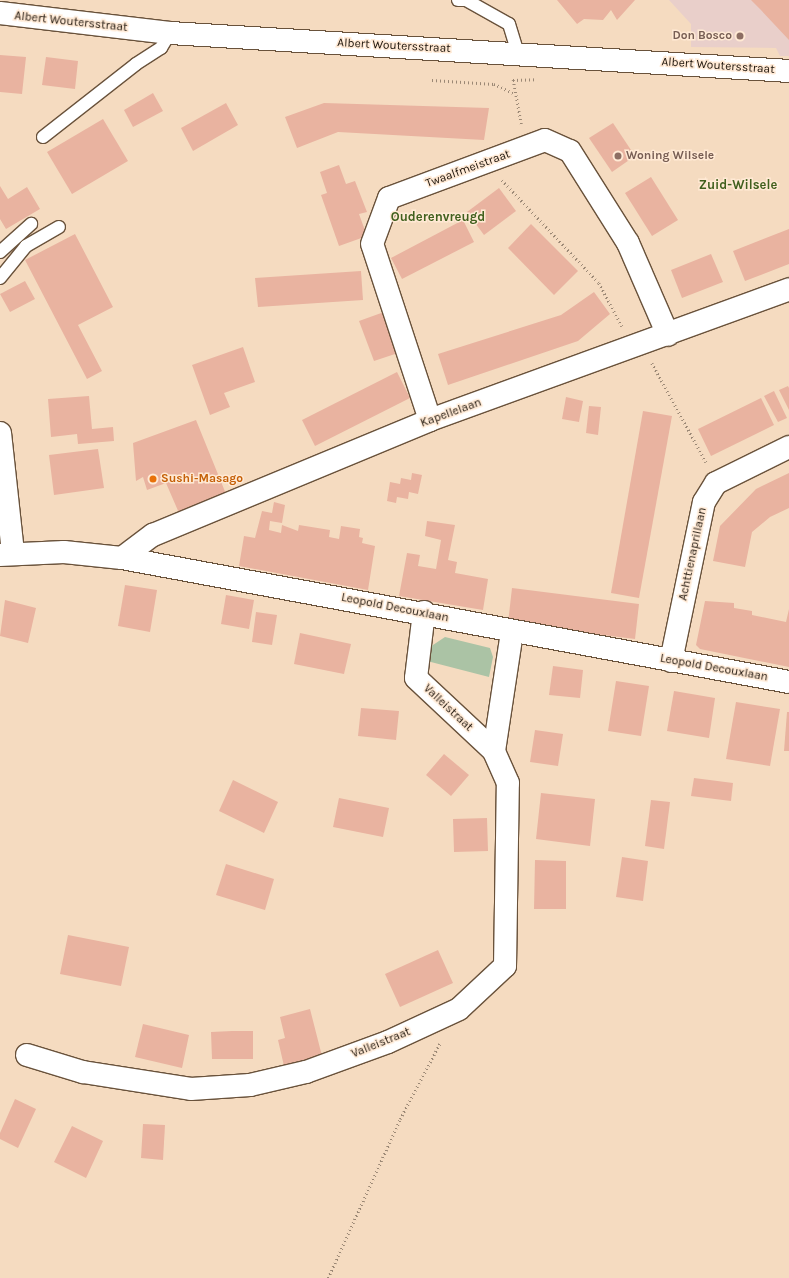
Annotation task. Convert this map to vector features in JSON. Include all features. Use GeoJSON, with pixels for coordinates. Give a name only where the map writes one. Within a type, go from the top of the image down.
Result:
{"type":"FeatureCollection","features":[{"type":"Feature","properties":{"kind":"street","name":"Albert Woutersstraat"},"geometry":{"type":"LineString","coordinates":[[0,14],[170,33],[789,70]]}},
{"type":"Feature","properties":{"kind":"street","name":"Twaalfmeistraat"},"geometry":{"type":"LineString","coordinates":[[430,420],[372,244],[389,198],[533,144],[545,140],[570,151],[628,243],[668,335]]}},
{"type":"Feature","properties":{"kind":"street","name":"Kapellelaan"},"geometry":{"type":"LineString","coordinates":[[122,558],[153,535],[430,420],[639,346],[789,289]]}},
{"type":"Feature","properties":{"kind":"street"},"geometry":{"type":"LineString","coordinates":[[0,433],[6,554]]}},
{"type":"Feature","properties":{"kind":"street"},"geometry":{"type":"LineString","coordinates":[[716,483],[789,447]]}},
{"type":"Feature","properties":{"kind":"street","name":"Achttienaprillaan"},"geometry":{"type":"LineString","coordinates":[[671,660],[704,502],[716,483]]}},
{"type":"Feature","properties":{"kind":"street","name":"Leopold Decouxlaan"},"geometry":{"type":"LineString","coordinates":[[6,554],[64,552],[122,558],[424,612],[512,632],[789,682]]}},
{"type":"Feature","properties":{"kind":"street","name":"Valleistraat"},"geometry":{"type":"LineString","coordinates":[[27,1055],[83,1072],[191,1089],[250,1085],[306,1072],[381,1045],[458,1009],[505,966],[508,783],[494,752],[416,678],[424,612]]}},
{"type":"Feature","properties":{"kind":"street"},"geometry":{"type":"LineString","coordinates":[[494,752],[512,632]]}},
{"type":"Feature","properties":{"kind":"lane"},"geometry":{"type":"LineString","coordinates":[[458,0],[466,0],[509,24],[518,54]]}},
{"type":"Feature","properties":{"kind":"lane"},"geometry":{"type":"LineString","coordinates":[[44,137],[136,64],[161,48],[170,33]]}},
{"type":"Feature","properties":{"kind":"lane"},"geometry":{"type":"LineString","coordinates":[[0,252],[31,224]]}},
{"type":"Feature","properties":{"kind":"lane"},"geometry":{"type":"LineString","coordinates":[[0,278],[26,246],[59,227]]}},
{"type":"Feature","properties":{"kind":"path"},"geometry":{"type":"LineString","coordinates":[[432,80],[494,84],[507,88],[514,93],[519,122],[533,144]]}},
{"type":"Feature","properties":{"kind":"path"},"geometry":{"type":"LineString","coordinates":[[491,160],[504,184],[599,283],[639,346],[716,483]]}},
{"type":"Feature","properties":{"kind":"path"},"geometry":{"type":"LineString","coordinates":[[328,1278],[400,1118],[458,1009]]}},
{"type":"Feature","properties":{"kind":"shaded area","name":"Don Bosco"},"geometry":{"type":"Polygon","coordinates":[[[669,0],[789,0],[789,56],[780,56],[776,48],[691,47],[691,24],[669,0]]]}},
{"type":"Feature","properties":{"kind":"green space"},"geometry":{"type":"Polygon","coordinates":[[[445,637],[490,648],[493,657],[489,677],[427,661],[430,647],[445,637]]]}},
{"type":"Feature","properties":{"kind":"building"},"geometry":{"type":"Polygon","coordinates":[[[557,0],[635,0],[617,20],[611,10],[603,20],[584,19],[577,24],[557,0]]]}},
{"type":"Feature","properties":{"kind":"building"},"geometry":{"type":"Polygon","coordinates":[[[751,0],[789,0],[789,40],[760,9],[751,0]]]}},
{"type":"Feature","properties":{"kind":"building"},"geometry":{"type":"Polygon","coordinates":[[[0,55],[26,57],[22,94],[0,92],[0,55]]]}},
{"type":"Feature","properties":{"kind":"building"},"geometry":{"type":"Polygon","coordinates":[[[46,57],[78,61],[75,89],[42,85],[46,57]]]}},
{"type":"Feature","properties":{"kind":"building"},"geometry":{"type":"Polygon","coordinates":[[[153,93],[163,111],[133,127],[124,110],[153,93]]]}},
{"type":"Feature","properties":{"kind":"building"},"geometry":{"type":"Polygon","coordinates":[[[226,103],[238,125],[193,151],[181,128],[226,103]]]}},
{"type":"Feature","properties":{"kind":"building"},"geometry":{"type":"Polygon","coordinates":[[[324,103],[489,108],[484,140],[338,132],[297,148],[285,117],[324,103]]]}},
{"type":"Feature","properties":{"kind":"building"},"geometry":{"type":"Polygon","coordinates":[[[103,119],[128,161],[72,194],[47,152],[103,119]]]}},
{"type":"Feature","properties":{"kind":"building"},"geometry":{"type":"Polygon","coordinates":[[[613,123],[635,156],[612,172],[589,138],[613,123]]]}},
{"type":"Feature","properties":{"kind":"building"},"geometry":{"type":"Polygon","coordinates":[[[339,165],[346,184],[355,181],[367,212],[359,214],[367,236],[339,246],[321,195],[327,193],[320,172],[339,165]]]}},
{"type":"Feature","properties":{"kind":"building"},"geometry":{"type":"Polygon","coordinates":[[[651,177],[678,220],[652,236],[625,193],[651,177]]]}},
{"type":"Feature","properties":{"kind":"building"},"geometry":{"type":"Polygon","coordinates":[[[0,186],[8,199],[27,187],[40,209],[6,229],[0,219],[0,186]]]}},
{"type":"Feature","properties":{"kind":"building"},"geometry":{"type":"Polygon","coordinates":[[[499,188],[516,211],[484,235],[467,212],[499,188]]]}},
{"type":"Feature","properties":{"kind":"building"},"geometry":{"type":"Polygon","coordinates":[[[463,220],[474,242],[402,279],[391,258],[463,220]]]}},
{"type":"Feature","properties":{"kind":"building"},"geometry":{"type":"Polygon","coordinates":[[[531,224],[578,271],[554,295],[508,248],[531,224]]]}},
{"type":"Feature","properties":{"kind":"building"},"geometry":{"type":"Polygon","coordinates":[[[789,229],[789,264],[745,281],[733,251],[789,229]]]}},
{"type":"Feature","properties":{"kind":"building"},"geometry":{"type":"Polygon","coordinates":[[[75,234],[113,307],[78,325],[102,371],[87,379],[25,260],[75,234]]]}},
{"type":"Feature","properties":{"kind":"building"},"geometry":{"type":"Polygon","coordinates":[[[711,254],[723,282],[682,298],[671,270],[711,254]]]}},
{"type":"Feature","properties":{"kind":"building"},"geometry":{"type":"Polygon","coordinates":[[[361,271],[363,300],[258,307],[255,278],[361,271]]]}},
{"type":"Feature","properties":{"kind":"building"},"geometry":{"type":"Polygon","coordinates":[[[25,281],[35,299],[10,312],[0,294],[25,281]]]}},
{"type":"Feature","properties":{"kind":"building"},"geometry":{"type":"Polygon","coordinates":[[[594,292],[610,314],[578,341],[448,385],[438,354],[561,315],[594,292]]]}},
{"type":"Feature","properties":{"kind":"building"},"geometry":{"type":"Polygon","coordinates":[[[384,312],[398,353],[374,361],[359,321],[384,312]]]}},
{"type":"Feature","properties":{"kind":"building"},"geometry":{"type":"Polygon","coordinates":[[[243,347],[255,382],[224,393],[230,407],[210,415],[192,365],[243,347]]]}},
{"type":"Feature","properties":{"kind":"building"},"geometry":{"type":"Polygon","coordinates":[[[397,372],[410,398],[315,446],[302,420],[397,372]]]}},
{"type":"Feature","properties":{"kind":"building"},"geometry":{"type":"Polygon","coordinates":[[[788,386],[789,388],[789,410],[779,390],[788,386]]]}},
{"type":"Feature","properties":{"kind":"building"},"geometry":{"type":"Polygon","coordinates":[[[774,391],[787,418],[778,422],[764,396],[774,391]]]}},
{"type":"Feature","properties":{"kind":"building"},"geometry":{"type":"Polygon","coordinates":[[[89,396],[92,429],[113,427],[114,441],[78,444],[77,434],[51,437],[48,399],[89,396]]]}},
{"type":"Feature","properties":{"kind":"building"},"geometry":{"type":"Polygon","coordinates":[[[566,397],[583,401],[579,422],[562,419],[566,397]]]}},
{"type":"Feature","properties":{"kind":"building"},"geometry":{"type":"Polygon","coordinates":[[[761,398],[774,425],[711,456],[698,429],[761,398]]]}},
{"type":"Feature","properties":{"kind":"building"},"geometry":{"type":"Polygon","coordinates":[[[589,406],[601,407],[598,435],[586,433],[589,406]]]}},
{"type":"Feature","properties":{"kind":"building"},"geometry":{"type":"Polygon","coordinates":[[[643,411],[672,416],[639,598],[611,593],[643,411]]]}},
{"type":"Feature","properties":{"kind":"building"},"geometry":{"type":"Polygon","coordinates":[[[196,420],[226,494],[179,513],[166,483],[147,490],[143,477],[136,481],[133,443],[196,420]]]}},
{"type":"Feature","properties":{"kind":"building"},"geometry":{"type":"Polygon","coordinates":[[[98,449],[104,488],[54,495],[49,455],[98,449]]]}},
{"type":"Feature","properties":{"kind":"building"},"geometry":{"type":"Polygon","coordinates":[[[412,473],[422,475],[418,494],[409,492],[408,499],[397,497],[396,503],[387,501],[390,482],[400,484],[401,478],[411,480],[412,473]]]}},
{"type":"Feature","properties":{"kind":"building"},"geometry":{"type":"Polygon","coordinates":[[[789,473],[789,508],[770,517],[752,532],[745,567],[713,561],[720,526],[756,489],[789,473]]]}},
{"type":"Feature","properties":{"kind":"building"},"geometry":{"type":"Polygon","coordinates":[[[274,502],[285,505],[282,523],[270,521],[269,530],[281,533],[282,525],[298,531],[299,525],[330,530],[329,537],[339,539],[341,526],[360,529],[359,537],[363,538],[362,543],[375,546],[368,590],[239,566],[244,536],[255,538],[262,511],[272,513],[274,502]]]}},
{"type":"Feature","properties":{"kind":"building"},"geometry":{"type":"Polygon","coordinates":[[[427,521],[455,525],[448,560],[457,562],[455,573],[488,579],[483,610],[399,596],[407,553],[420,555],[418,566],[436,569],[441,540],[425,536],[427,521]]]}},
{"type":"Feature","properties":{"kind":"building"},"geometry":{"type":"Polygon","coordinates":[[[125,585],[157,590],[150,632],[118,626],[125,585]]]}},
{"type":"Feature","properties":{"kind":"building"},"geometry":{"type":"Polygon","coordinates":[[[512,588],[639,604],[635,639],[508,623],[512,588]]]}},
{"type":"Feature","properties":{"kind":"building"},"geometry":{"type":"Polygon","coordinates":[[[226,595],[254,600],[249,629],[221,624],[226,595]]]}},
{"type":"Feature","properties":{"kind":"building"},"geometry":{"type":"Polygon","coordinates":[[[5,600],[36,608],[28,643],[0,636],[5,600]]]}},
{"type":"Feature","properties":{"kind":"building"},"geometry":{"type":"Polygon","coordinates":[[[705,601],[734,603],[734,608],[752,611],[752,615],[786,622],[789,609],[789,667],[700,649],[696,645],[705,601]]]}},
{"type":"Feature","properties":{"kind":"building"},"geometry":{"type":"Polygon","coordinates":[[[256,612],[277,615],[272,645],[252,642],[256,612]]]}},
{"type":"Feature","properties":{"kind":"building"},"geometry":{"type":"Polygon","coordinates":[[[300,633],[351,644],[344,674],[294,664],[300,633]]]}},
{"type":"Feature","properties":{"kind":"building"},"geometry":{"type":"Polygon","coordinates":[[[553,666],[583,670],[580,698],[549,695],[553,666]]]}},
{"type":"Feature","properties":{"kind":"building"},"geometry":{"type":"Polygon","coordinates":[[[616,681],[649,686],[641,736],[608,731],[616,681]]]}},
{"type":"Feature","properties":{"kind":"building"},"geometry":{"type":"Polygon","coordinates":[[[674,691],[715,698],[709,738],[667,731],[674,691]]]}},
{"type":"Feature","properties":{"kind":"building"},"geometry":{"type":"Polygon","coordinates":[[[736,702],[780,709],[770,766],[726,759],[736,702]]]}},
{"type":"Feature","properties":{"kind":"building"},"geometry":{"type":"Polygon","coordinates":[[[361,708],[399,711],[396,740],[358,736],[361,708]]]}},
{"type":"Feature","properties":{"kind":"building"},"geometry":{"type":"Polygon","coordinates":[[[787,712],[789,712],[789,751],[784,751],[787,712]]]}},
{"type":"Feature","properties":{"kind":"building"},"geometry":{"type":"Polygon","coordinates":[[[535,730],[563,734],[558,766],[530,762],[535,730]]]}},
{"type":"Feature","properties":{"kind":"building"},"geometry":{"type":"Polygon","coordinates":[[[444,754],[469,775],[451,796],[426,775],[444,754]]]}},
{"type":"Feature","properties":{"kind":"building"},"geometry":{"type":"Polygon","coordinates":[[[694,778],[733,783],[731,801],[691,796],[694,778]]]}},
{"type":"Feature","properties":{"kind":"building"},"geometry":{"type":"Polygon","coordinates":[[[233,780],[278,802],[264,833],[219,811],[233,780]]]}},
{"type":"Feature","properties":{"kind":"building"},"geometry":{"type":"Polygon","coordinates":[[[541,793],[595,799],[590,846],[536,839],[541,793]]]}},
{"type":"Feature","properties":{"kind":"building"},"geometry":{"type":"Polygon","coordinates":[[[339,798],[389,808],[383,837],[333,827],[339,798]]]}},
{"type":"Feature","properties":{"kind":"building"},"geometry":{"type":"Polygon","coordinates":[[[651,800],[670,802],[664,849],[645,846],[651,800]]]}},
{"type":"Feature","properties":{"kind":"building"},"geometry":{"type":"Polygon","coordinates":[[[487,818],[488,851],[454,852],[453,819],[487,818]]]}},
{"type":"Feature","properties":{"kind":"building"},"geometry":{"type":"Polygon","coordinates":[[[622,857],[648,861],[643,901],[616,897],[622,857]]]}},
{"type":"Feature","properties":{"kind":"building"},"geometry":{"type":"Polygon","coordinates":[[[535,860],[566,861],[566,909],[534,909],[535,860]]]}},
{"type":"Feature","properties":{"kind":"building"},"geometry":{"type":"Polygon","coordinates":[[[226,864],[274,879],[265,910],[216,895],[226,864]]]}},
{"type":"Feature","properties":{"kind":"building"},"geometry":{"type":"Polygon","coordinates":[[[68,935],[129,947],[121,986],[60,974],[68,935]]]}},
{"type":"Feature","properties":{"kind":"building"},"geometry":{"type":"Polygon","coordinates":[[[438,950],[453,983],[400,1007],[385,974],[438,950]]]}},
{"type":"Feature","properties":{"kind":"building"},"geometry":{"type":"Polygon","coordinates":[[[310,1009],[322,1056],[284,1066],[278,1040],[285,1038],[280,1017],[310,1009]]]}},
{"type":"Feature","properties":{"kind":"building"},"geometry":{"type":"Polygon","coordinates":[[[143,1024],[189,1035],[182,1068],[135,1057],[143,1024]]]}},
{"type":"Feature","properties":{"kind":"building"},"geometry":{"type":"Polygon","coordinates":[[[253,1031],[253,1059],[212,1059],[211,1032],[253,1031]]]}},
{"type":"Feature","properties":{"kind":"building"},"geometry":{"type":"Polygon","coordinates":[[[15,1099],[36,1109],[18,1148],[0,1139],[0,1133],[15,1099]]]}},
{"type":"Feature","properties":{"kind":"building"},"geometry":{"type":"Polygon","coordinates":[[[143,1124],[165,1125],[163,1160],[141,1158],[143,1124]]]}},
{"type":"Feature","properties":{"kind":"building"},"geometry":{"type":"Polygon","coordinates":[[[72,1126],[103,1141],[86,1178],[54,1162],[72,1126]]]}},
{"type":"Feature","properties":{"kind":"place","name":"Don Bosco"},"geometry":{"type":"Point","coordinates":[740,36]}},
{"type":"Feature","properties":{"kind":"place","name":"Woning Wilsele"},"geometry":{"type":"Point","coordinates":[618,156]}},
{"type":"Feature","properties":{"kind":"place","name":"Sushi-Masago"},"geometry":{"type":"Point","coordinates":[153,479]}},
{"type":"Feature","properties":{"kind":"district","name":"Zuid-Wilsele"},"geometry":{"type":"Point","coordinates":[738,185]}},
{"type":"Feature","properties":{"kind":"district","name":"Ouderenvreugd"},"geometry":{"type":"Point","coordinates":[438,217]}}]}
